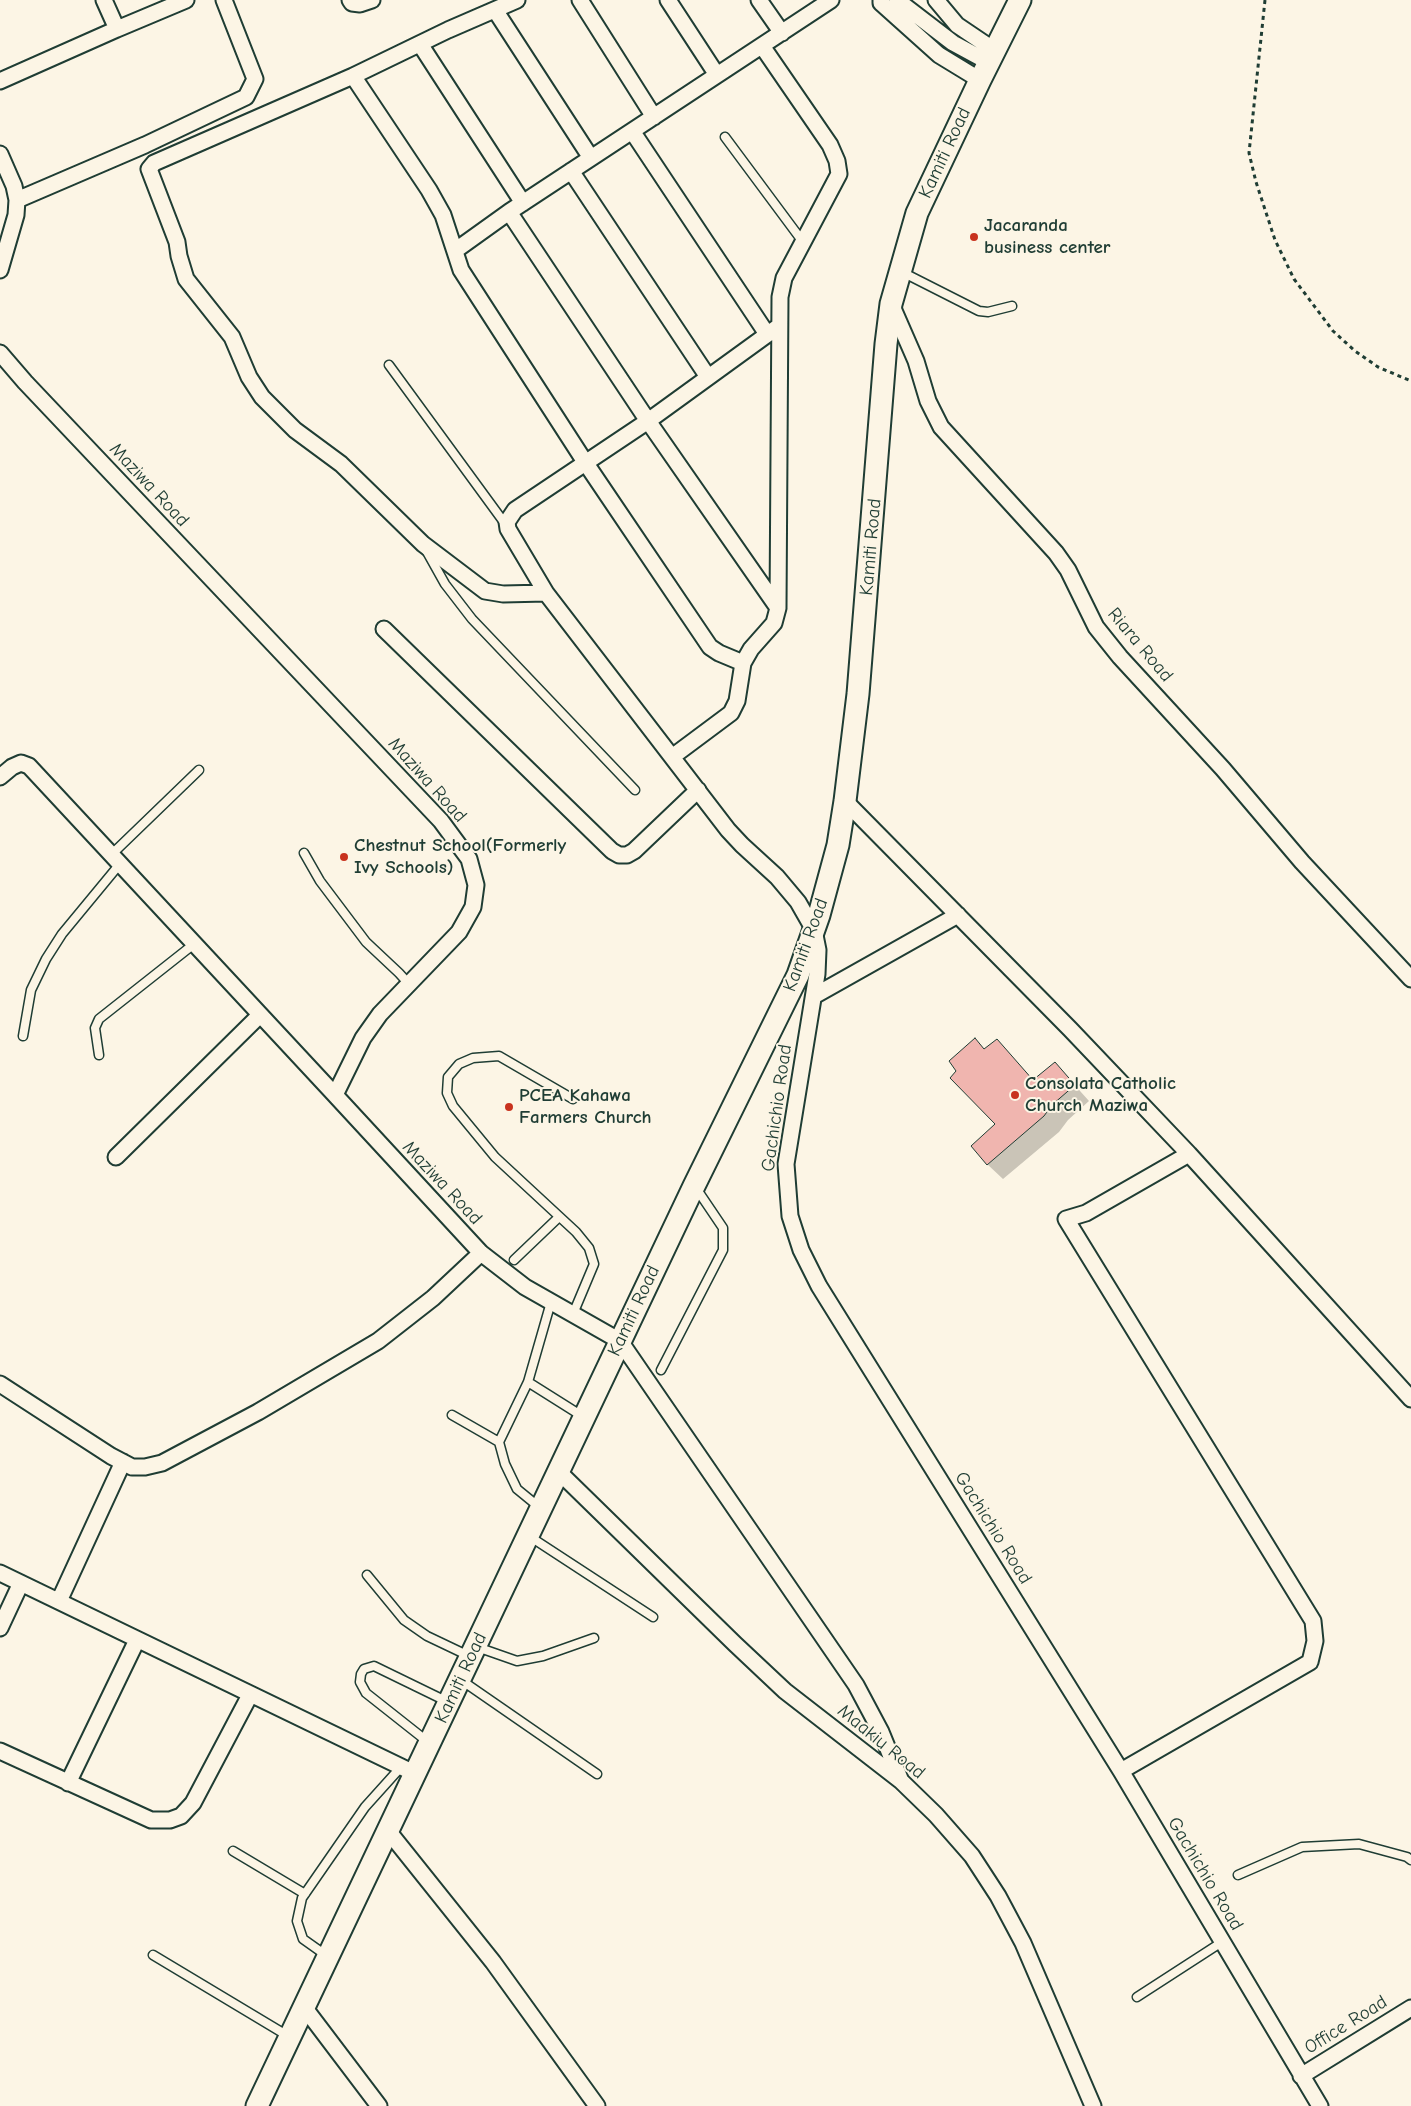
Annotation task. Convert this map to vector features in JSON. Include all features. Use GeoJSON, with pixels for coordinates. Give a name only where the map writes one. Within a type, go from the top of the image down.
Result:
{"type":"FeatureCollection","features":[{"type":"Feature","properties":{"kind":"main road","name":"Kamiti Road"},"geometry":{"type":"LineString","coordinates":[[257,2106],[388,1832],[408,1770],[430,1744],[694,1186],[798,975],[814,930],[838,844],[846,801],[858,694],[886,344],[891,304],[917,212],[987,64],[1020,0]]}},
{"type":"Feature","properties":{"kind":"street"},"geometry":{"type":"LineString","coordinates":[[104,0],[116,29]]}},
{"type":"Feature","properties":{"kind":"street"},"geometry":{"type":"LineString","coordinates":[[0,81],[186,0]]}},
{"type":"Feature","properties":{"kind":"street"},"geometry":{"type":"LineString","coordinates":[[17,200],[145,145],[246,97],[255,80],[224,0]]}},
{"type":"Feature","properties":{"kind":"street"},"geometry":{"type":"LineString","coordinates":[[350,0],[356,4],[372,0]]}},
{"type":"Feature","properties":{"kind":"street"},"geometry":{"type":"LineString","coordinates":[[517,0],[448,30],[354,76],[154,163],[149,169],[176,242],[186,279],[232,337],[250,377],[262,397],[295,430],[341,464],[423,544],[486,591],[525,595],[546,593]]}},
{"type":"Feature","properties":{"kind":"street"},"geometry":{"type":"LineString","coordinates":[[580,0],[654,116]]}},
{"type":"Feature","properties":{"kind":"street"},"geometry":{"type":"LineString","coordinates":[[668,0],[717,75]]}},
{"type":"Feature","properties":{"kind":"street"},"geometry":{"type":"LineString","coordinates":[[759,0],[782,33]]}},
{"type":"Feature","properties":{"kind":"street"},"geometry":{"type":"LineString","coordinates":[[456,250],[509,212],[831,0]]}},
{"type":"Feature","properties":{"kind":"street"},"geometry":{"type":"LineString","coordinates":[[881,0],[881,3],[939,55],[987,64]]}},
{"type":"Feature","properties":{"kind":"street"},"geometry":{"type":"LineString","coordinates":[[897,0],[953,43],[987,64]]}},
{"type":"Feature","properties":{"kind":"street"},"geometry":{"type":"LineString","coordinates":[[936,0],[987,64]]}},
{"type":"Feature","properties":{"kind":"street"},"geometry":{"type":"LineString","coordinates":[[495,10],[591,158]]}},
{"type":"Feature","properties":{"kind":"street"},"geometry":{"type":"LineString","coordinates":[[420,44],[523,203]]}},
{"type":"Feature","properties":{"kind":"street"},"geometry":{"type":"LineString","coordinates":[[672,757],[731,713],[738,701],[743,663],[751,649],[774,622],[778,608],[773,330],[784,278],[839,174],[837,161],[830,145],[762,46]]}},
{"type":"Feature","properties":{"kind":"street"},"geometry":{"type":"LineString","coordinates":[[354,76],[429,190],[443,215],[461,270],[585,462],[710,647],[743,663]]}},
{"type":"Feature","properties":{"kind":"street"},"geometry":{"type":"LineString","coordinates":[[632,131],[773,330]]}},
{"type":"Feature","properties":{"kind":"street"},"geometry":{"type":"LineString","coordinates":[[0,154],[14,186],[17,200],[16,214],[0,270]]}},
{"type":"Feature","properties":{"kind":"street"},"geometry":{"type":"LineString","coordinates":[[571,171],[708,378]]}},
{"type":"Feature","properties":{"kind":"street"},"geometry":{"type":"LineString","coordinates":[[509,212],[648,421],[778,608]]}},
{"type":"Feature","properties":{"kind":"street","name":"Riara Road"},"geometry":{"type":"LineString","coordinates":[[891,304],[916,361],[928,401],[941,427],[1056,553],[1068,570],[1096,627],[1120,657],[1302,862],[1411,978]]}},
{"type":"Feature","properties":{"kind":"street"},"geometry":{"type":"LineString","coordinates":[[773,330],[648,421],[515,510],[507,522],[508,528],[531,571],[546,593],[742,845],[777,877],[798,902],[814,930]]}},
{"type":"Feature","properties":{"kind":"street","name":"Maziwa Road"},"geometry":{"type":"LineString","coordinates":[[0,353],[25,382],[441,821],[469,859],[476,885],[473,907],[459,932],[380,1014],[362,1038],[335,1095],[481,1253],[525,1287],[620,1341]]}},
{"type":"Feature","properties":{"kind":"street"},"geometry":{"type":"LineString","coordinates":[[384,629],[612,851],[619,854],[627,854],[634,851],[698,790]]}},
{"type":"Feature","properties":{"kind":"street"},"geometry":{"type":"LineString","coordinates":[[0,777],[20,763],[29,766],[335,1095]]}},
{"type":"Feature","properties":{"kind":"street"},"geometry":{"type":"LineString","coordinates":[[846,801],[1189,1154],[1411,1400]]}},
{"type":"Feature","properties":{"kind":"street"},"geometry":{"type":"LineString","coordinates":[[814,996],[958,915]]}},
{"type":"Feature","properties":{"kind":"street","name":"Gachichio Road"},"geometry":{"type":"LineString","coordinates":[[814,930],[818,950],[814,996],[786,1164],[790,1216],[801,1250],[819,1286],[1121,1771],[1320,2106]]}},
{"type":"Feature","properties":{"kind":"street"},"geometry":{"type":"LineString","coordinates":[[116,1157],[260,1015]]}},
{"type":"Feature","properties":{"kind":"street"},"geometry":{"type":"LineString","coordinates":[[1121,1771],[1310,1662],[1315,1641],[1313,1621],[1066,1219],[1086,1213],[1189,1154]]}},
{"type":"Feature","properties":{"kind":"street"},"geometry":{"type":"LineString","coordinates":[[0,1384],[111,1456],[132,1467],[145,1468],[162,1463],[258,1412],[378,1341],[426,1303],[481,1253]]}},
{"type":"Feature","properties":{"kind":"street"},"geometry":{"type":"LineString","coordinates":[[620,1341],[856,1684],[881,1732],[900,1782]]}},
{"type":"Feature","properties":{"kind":"street"},"geometry":{"type":"LineString","coordinates":[[59,1601],[123,1462]]}},
{"type":"Feature","properties":{"kind":"street","name":"Maakiu Road"},"geometry":{"type":"LineString","coordinates":[[558,1471],[785,1691],[900,1782],[936,1815],[972,1856],[998,1896],[1023,1943],[1094,2106]]}},
{"type":"Feature","properties":{"kind":"street"},"geometry":{"type":"LineString","coordinates":[[0,1573],[408,1770]]}},
{"type":"Feature","properties":{"kind":"street"},"geometry":{"type":"LineString","coordinates":[[0,1628],[21,1583]]}},
{"type":"Feature","properties":{"kind":"street"},"geometry":{"type":"LineString","coordinates":[[68,1782],[137,1640]]}},
{"type":"Feature","properties":{"kind":"street"},"geometry":{"type":"LineString","coordinates":[[0,1751],[151,1820],[175,1819],[193,1803],[250,1695]]}},
{"type":"Feature","properties":{"kind":"street"},"geometry":{"type":"LineString","coordinates":[[388,1832],[493,1962],[597,2106]]}},
{"type":"Feature","properties":{"kind":"street"},"geometry":{"type":"LineString","coordinates":[[304,2007],[379,2106]]}},
{"type":"Feature","properties":{"kind":"street","name":"Office Road"},"geometry":{"type":"LineString","coordinates":[[1301,2076],[1411,2008]]}},
{"type":"Feature","properties":{"kind":"lane"},"geometry":{"type":"LineString","coordinates":[[725,137],[803,242]]}},
{"type":"Feature","properties":{"kind":"lane"},"geometry":{"type":"LineString","coordinates":[[900,271],[979,311],[988,312],[1012,306]]}},
{"type":"Feature","properties":{"kind":"lane"},"geometry":{"type":"LineString","coordinates":[[389,365],[508,528]]}},
{"type":"Feature","properties":{"kind":"lane"},"geometry":{"type":"LineString","coordinates":[[423,544],[438,573],[472,619],[635,790]]}},
{"type":"Feature","properties":{"kind":"lane"},"geometry":{"type":"LineString","coordinates":[[22,1036],[31,990],[46,959],[62,934],[115,860],[199,770]]}},
{"type":"Feature","properties":{"kind":"lane"},"geometry":{"type":"LineString","coordinates":[[304,853],[325,887],[366,942],[399,972],[409,984]]}},
{"type":"Feature","properties":{"kind":"lane"},"geometry":{"type":"LineString","coordinates":[[99,1055],[95,1028],[99,1019],[194,944]]}},
{"type":"Feature","properties":{"kind":"lane"},"geometry":{"type":"LineString","coordinates":[[573,1098],[499,1056],[473,1058],[459,1064],[448,1077],[446,1093],[452,1106],[495,1157],[576,1232],[588,1248],[594,1264],[573,1314]]}},
{"type":"Feature","properties":{"kind":"lane"},"geometry":{"type":"LineString","coordinates":[[662,1370],[723,1250],[722,1228],[694,1186]]}},
{"type":"Feature","properties":{"kind":"lane"},"geometry":{"type":"LineString","coordinates":[[514,1260],[559,1217]]}},
{"type":"Feature","properties":{"kind":"lane"},"geometry":{"type":"LineString","coordinates":[[540,1509],[517,1489],[505,1464],[499,1442],[528,1382],[551,1302]]}},
{"type":"Feature","properties":{"kind":"lane"},"geometry":{"type":"LineString","coordinates":[[528,1382],[584,1417]]}},
{"type":"Feature","properties":{"kind":"lane"},"geometry":{"type":"LineString","coordinates":[[452,1414],[499,1442]]}},
{"type":"Feature","properties":{"kind":"lane"},"geometry":{"type":"LineString","coordinates":[[528,1535],[652,1617]]}},
{"type":"Feature","properties":{"kind":"lane"},"geometry":{"type":"LineString","coordinates":[[366,1575],[404,1620],[427,1636],[473,1651],[517,1661],[542,1656],[594,1638]]}},
{"type":"Feature","properties":{"kind":"lane"},"geometry":{"type":"LineString","coordinates":[[430,1744],[366,1693],[360,1682],[361,1674],[364,1670],[374,1666],[449,1703]]}},
{"type":"Feature","properties":{"kind":"lane"},"geometry":{"type":"LineString","coordinates":[[460,1679],[597,1774]]}},
{"type":"Feature","properties":{"kind":"lane"},"geometry":{"type":"LineString","coordinates":[[328,1957],[303,1939],[297,1921],[302,1898],[365,1807],[408,1770]]}},
{"type":"Feature","properties":{"kind":"lane"},"geometry":{"type":"LineString","coordinates":[[1238,1875],[1302,1847],[1359,1844],[1407,1857],[1411,1860]]}},
{"type":"Feature","properties":{"kind":"lane"},"geometry":{"type":"LineString","coordinates":[[233,1851],[305,1894]]}},
{"type":"Feature","properties":{"kind":"lane"},"geometry":{"type":"LineString","coordinates":[[1137,1997],[1222,1942]]}},
{"type":"Feature","properties":{"kind":"lane"},"geometry":{"type":"LineString","coordinates":[[153,1955],[290,2037]]}},
{"type":"Feature","properties":{"kind":"path"},"geometry":{"type":"LineString","coordinates":[[1264,0],[1249,153],[1256,182],[1275,240],[1294,279],[1333,331],[1355,352],[1378,367],[1411,382]]}},
{"type":"Feature","properties":{"kind":"building","name":"Consolata Catholic Church Maziwa"},"geometry":{"type":"Polygon","coordinates":[[[975,1038],[984,1049],[997,1039],[1033,1080],[1055,1062],[1075,1085],[1052,1105],[1044,1116],[987,1165],[971,1146],[995,1124],[950,1078],[956,1071],[949,1061],[975,1038]]]}},
{"type":"Feature","properties":{"kind":"place","name":"Jacaranda business center"},"geometry":{"type":"Point","coordinates":[974,237]}},
{"type":"Feature","properties":{"kind":"place","name":"Chestnut School(Formerly Ivy Schools)"},"geometry":{"type":"Point","coordinates":[344,857]}},
{"type":"Feature","properties":{"kind":"place","name":"Consolata Catholic Church Maziwa"},"geometry":{"type":"Point","coordinates":[1015,1095]}},
{"type":"Feature","properties":{"kind":"place","name":"PCEA Kahawa Farmers Church"},"geometry":{"type":"Point","coordinates":[509,1107]}}]}
